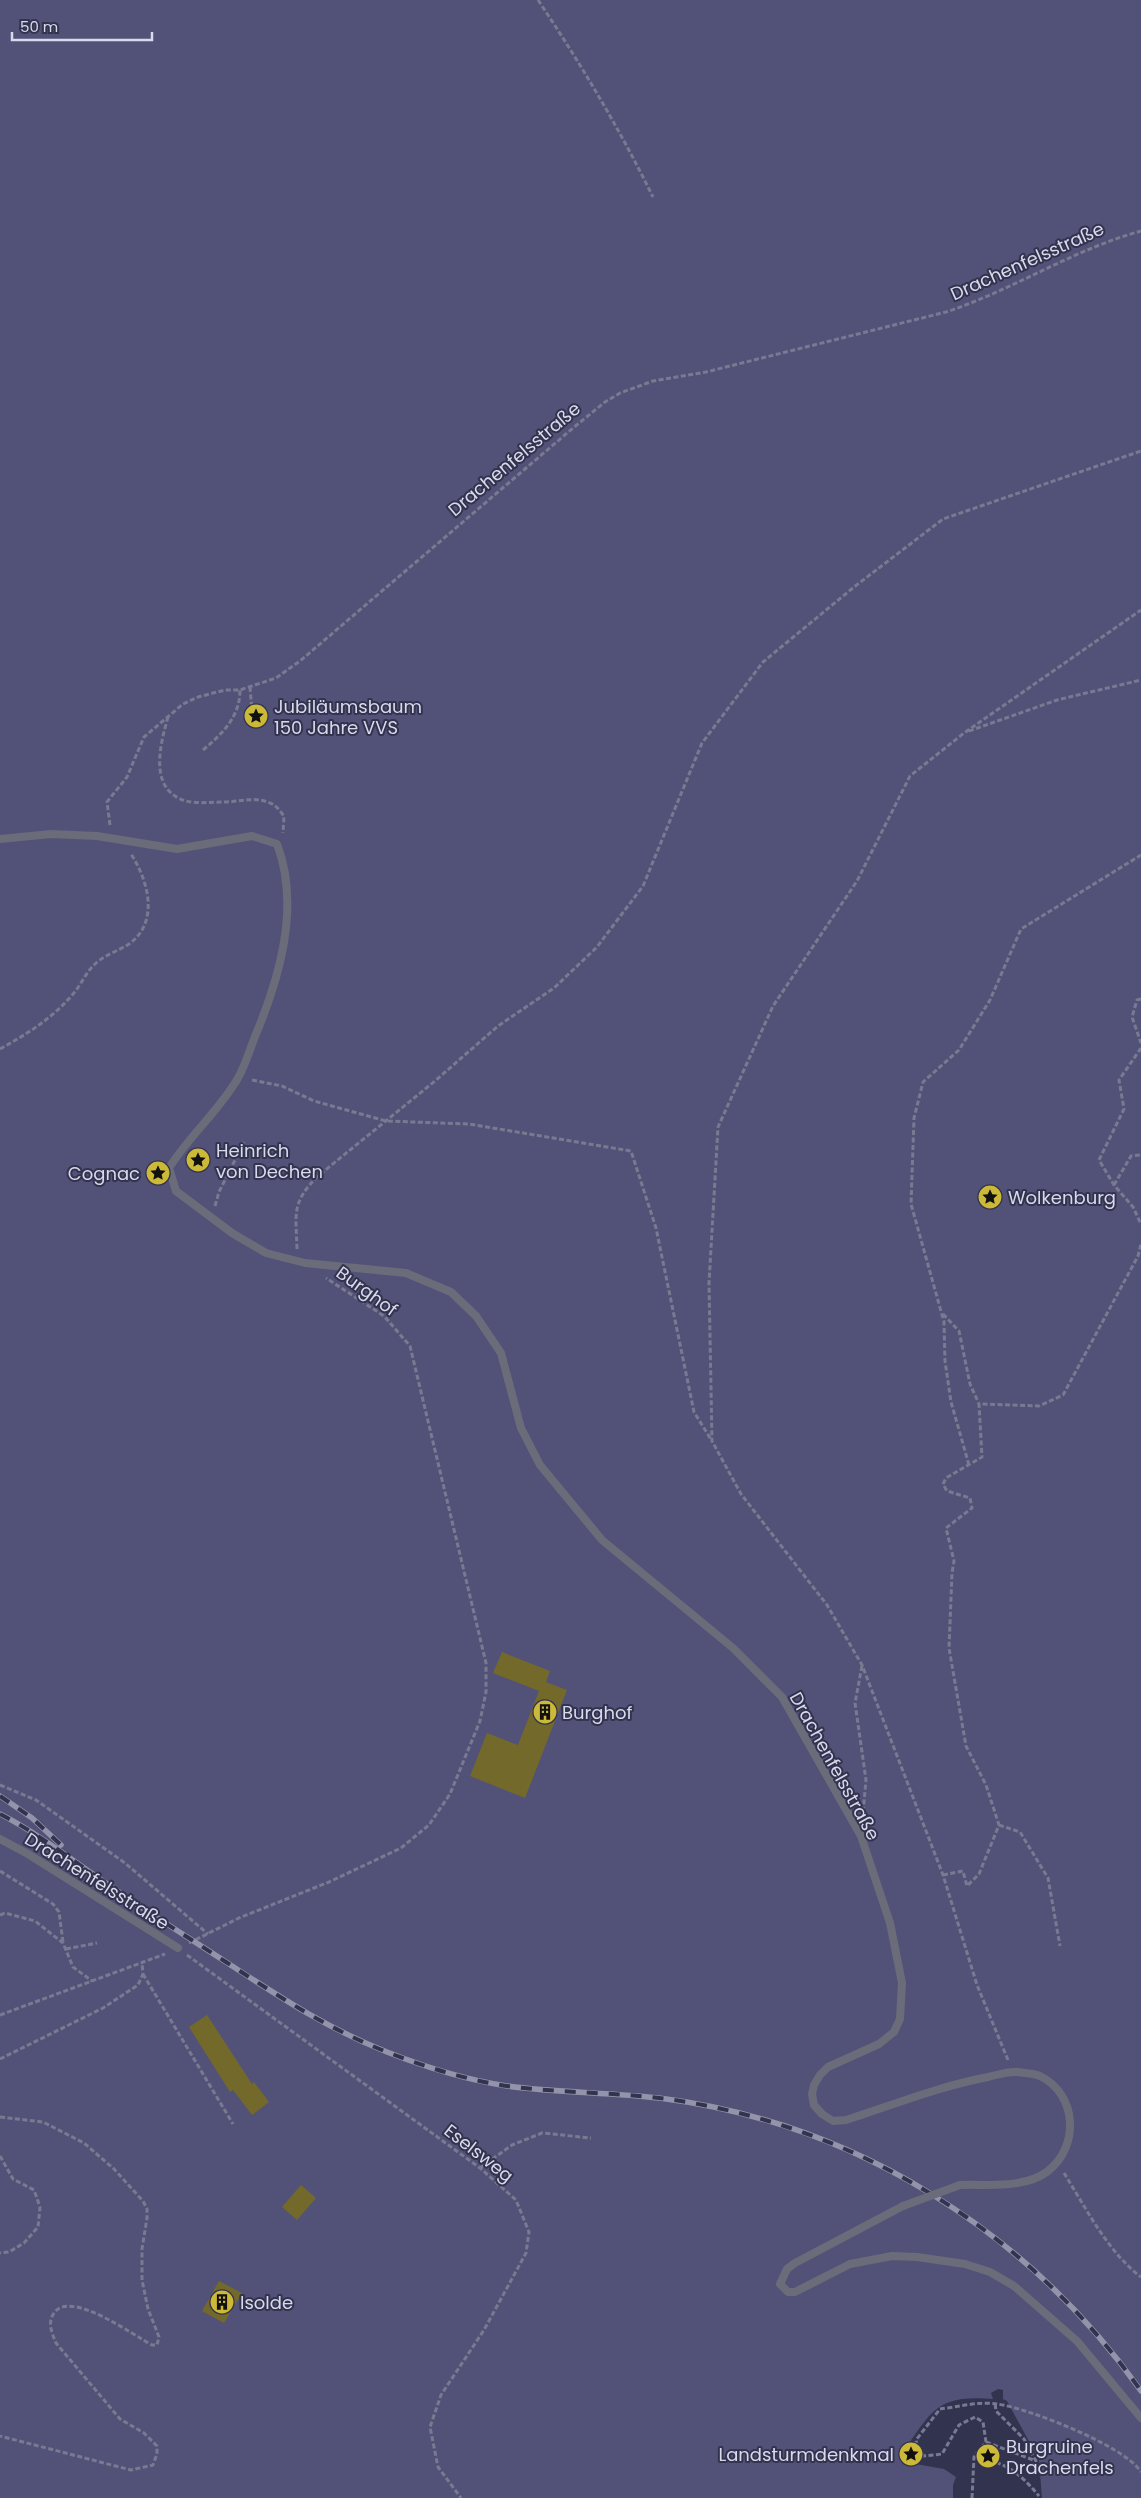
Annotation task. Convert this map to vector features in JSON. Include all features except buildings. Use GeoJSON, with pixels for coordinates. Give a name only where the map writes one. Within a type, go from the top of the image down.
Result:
{"type":"FeatureCollection","features":[{"type":"Feature","properties":{"kind":"lane"},"geometry":{"type":"LineString","coordinates":[[0,839],[51,834],[122,840],[177,849],[252,836],[277,844]]}},
{"type":"Feature","properties":{"kind":"lane","name":"Drachenfelsstraße"},"geometry":{"type":"LineString","coordinates":[[277,844],[286,872],[287,915],[282,955],[267,1009],[238,1077],[224,1099],[180,1150],[169,1168],[176,1191],[211,1218],[266,1253],[302,1262],[406,1273],[451,1292],[476,1316],[501,1353],[521,1428],[540,1466],[602,1540],[733,1648],[782,1698],[861,1836],[897,1951],[902,1983],[900,2019],[894,2032],[879,2044],[828,2067],[820,2075],[812,2094],[814,2105],[822,2114],[833,2121],[846,2120],[967,2081],[1015,2072],[1038,2075],[1047,2081],[1066,2104],[1071,2135],[1057,2162],[1047,2171],[1034,2178],[1006,2184],[960,2185],[902,2206],[795,2263],[787,2269],[780,2284],[788,2292],[795,2292],[850,2264],[892,2256],[917,2257],[965,2264],[990,2272],[1014,2286],[1077,2341],[1141,2418]]}},
{"type":"Feature","properties":{"kind":"lane","name":"Drachenfelsstraße"},"geometry":{"type":"LineString","coordinates":[[0,1839],[28,1854],[178,1948]]}},
{"type":"Feature","properties":{"kind":"path"},"geometry":{"type":"LineString","coordinates":[[538,0],[621,132],[653,197]]}},
{"type":"Feature","properties":{"kind":"path","name":"Drachenfelsstraße"},"geometry":{"type":"LineString","coordinates":[[0,1049],[46,1021],[73,994],[94,964],[131,942],[146,924],[149,903],[140,868],[109,823],[107,802],[127,777],[144,737],[183,704],[198,697],[225,690],[240,690],[276,678],[300,661],[460,522],[605,402],[620,393],[653,381],[706,372],[946,312],[980,301],[1077,253],[1141,230]]}},
{"type":"Feature","properties":{"kind":"path"},"geometry":{"type":"LineString","coordinates":[[302,1262],[296,1210],[302,1192],[318,1176],[498,1026],[554,988],[597,947],[643,886],[702,743],[764,662],[854,587],[943,520],[1141,451]]}},
{"type":"Feature","properties":{"kind":"path"},"geometry":{"type":"LineString","coordinates":[[712,1441],[710,1283],[718,1127],[773,1006],[857,882],[910,776],[964,733],[1141,610]]}},
{"type":"Feature","properties":{"kind":"path"},"geometry":{"type":"LineString","coordinates":[[964,733],[1058,700],[1141,680]]}},
{"type":"Feature","properties":{"kind":"path"},"geometry":{"type":"LineString","coordinates":[[250,687],[253,724]]}},
{"type":"Feature","properties":{"kind":"path"},"geometry":{"type":"LineString","coordinates":[[203,750],[224,732],[240,704],[240,690]]}},
{"type":"Feature","properties":{"kind":"path"},"geometry":{"type":"LineString","coordinates":[[168,717],[159,760],[161,774],[169,792],[186,801],[226,802],[251,799],[269,802],[284,816],[283,833],[277,844]]}},
{"type":"Feature","properties":{"kind":"path"},"geometry":{"type":"LineString","coordinates":[[969,1466],[951,1402],[941,1312],[911,1204],[914,1118],[923,1082],[959,1050],[990,1000],[1021,929],[1141,855]]}},
{"type":"Feature","properties":{"kind":"path"},"geometry":{"type":"LineString","coordinates":[[1141,999],[1137,1000],[1132,1017],[1141,1043]]}},
{"type":"Feature","properties":{"kind":"path"},"geometry":{"type":"LineString","coordinates":[[1141,1048],[1118,1080],[1124,1109],[1099,1160],[1114,1185],[1134,1208],[1141,1224]]}},
{"type":"Feature","properties":{"kind":"path"},"geometry":{"type":"LineString","coordinates":[[238,1077],[282,1086],[314,1101],[386,1121],[469,1124],[631,1151],[656,1228],[694,1412],[741,1494],[827,1605],[862,1665],[943,1875],[976,1985],[1003,2050],[1015,2072]]}},
{"type":"Feature","properties":{"kind":"path"},"geometry":{"type":"LineString","coordinates":[[211,1218],[219,1192],[244,1142]]}},
{"type":"Feature","properties":{"kind":"path"},"geometry":{"type":"LineString","coordinates":[[1114,1185],[1131,1156],[1141,1155]]}},
{"type":"Feature","properties":{"kind":"path"},"geometry":{"type":"LineString","coordinates":[[979,1404],[1039,1406],[1063,1395],[1138,1256],[1141,1244]]}},
{"type":"Feature","properties":{"kind":"path","name":"Burghof"},"geometry":{"type":"LineString","coordinates":[[178,1948],[239,1918],[329,1882],[401,1848],[430,1825],[450,1794],[480,1721],[486,1692],[486,1663],[410,1346],[384,1316],[302,1262]]}},
{"type":"Feature","properties":{"kind":"path"},"geometry":{"type":"LineString","coordinates":[[941,1312],[959,1331],[970,1384],[979,1404],[982,1457],[946,1478],[944,1484],[947,1492],[970,1498],[972,1508],[946,1528],[954,1561],[949,1648],[966,1746],[986,1786],[999,1825],[979,1874],[967,1886],[963,1871],[943,1875]]}},
{"type":"Feature","properties":{"kind":"path"},"geometry":{"type":"LineString","coordinates":[[861,1836],[866,1780],[855,1703],[862,1665]]}},
{"type":"Feature","properties":{"kind":"path"},"geometry":{"type":"LineString","coordinates":[[0,1785],[36,1800],[101,1845],[125,1863],[208,1934]]}},
{"type":"Feature","properties":{"kind":"path"},"geometry":{"type":"LineString","coordinates":[[999,1825],[1020,1832],[1048,1878],[1060,1946]]}},
{"type":"Feature","properties":{"kind":"path"},"geometry":{"type":"LineString","coordinates":[[0,1872],[53,1904],[59,1912],[63,1943],[73,1966],[92,1981]]}},
{"type":"Feature","properties":{"kind":"path"},"geometry":{"type":"LineString","coordinates":[[0,1915],[5,1913],[35,1921],[63,1943]]}},
{"type":"Feature","properties":{"kind":"path"},"geometry":{"type":"LineString","coordinates":[[66,1949],[97,1943]]}},
{"type":"Feature","properties":{"kind":"path","name":"Eselsweg"},"geometry":{"type":"LineString","coordinates":[[178,1948],[480,2168],[516,2200],[529,2232],[526,2253],[484,2330],[441,2395],[430,2427],[438,2467],[461,2498]]}},
{"type":"Feature","properties":{"kind":"path"},"geometry":{"type":"LineString","coordinates":[[0,2014],[156,1957]]}},
{"type":"Feature","properties":{"kind":"path"},"geometry":{"type":"LineString","coordinates":[[142,1963],[143,1974],[232,2124]]}},
{"type":"Feature","properties":{"kind":"path"},"geometry":{"type":"LineString","coordinates":[[0,2059],[104,2008],[138,1985],[143,1974]]}},
{"type":"Feature","properties":{"kind":"path"},"geometry":{"type":"LineString","coordinates":[[0,2117],[43,2122],[84,2143],[114,2169],[143,2201],[147,2209],[147,2218],[142,2249],[142,2280],[148,2309],[159,2342],[157,2345],[152,2345],[106,2318],[74,2306],[64,2305],[52,2314],[51,2332],[56,2343],[120,2419],[144,2433],[156,2446],[157,2454],[153,2465],[131,2470],[0,2436]]}},
{"type":"Feature","properties":{"kind":"path"},"geometry":{"type":"LineString","coordinates":[[480,2168],[512,2145],[542,2133],[591,2138]]}},
{"type":"Feature","properties":{"kind":"path"},"geometry":{"type":"LineString","coordinates":[[0,2156],[13,2179],[34,2190],[40,2207],[38,2227],[24,2243],[9,2252],[0,2253]]}},
{"type":"Feature","properties":{"kind":"path"},"geometry":{"type":"LineString","coordinates":[[1057,2162],[1107,2240],[1131,2269],[1141,2277]]}},
{"type":"Feature","properties":{"kind":"path"},"geometry":{"type":"LineString","coordinates":[[986,2442],[1036,2461],[1024,2439],[996,2411],[995,2403]]}},
{"type":"Feature","properties":{"kind":"path"},"geometry":{"type":"LineString","coordinates":[[972,2498],[974,2457],[986,2442],[983,2422],[975,2417],[959,2425],[942,2454],[924,2456],[917,2448],[916,2440],[940,2409],[995,2403],[1022,2411],[1108,2445],[1130,2458],[1141,2472]]}},
{"type":"Feature","properties":{"kind":"path"},"geometry":{"type":"LineString","coordinates":[[974,2457],[994,2460],[1017,2472],[1038,2496]]}},
{"type":"Feature","properties":{"kind":"shaded area"},"geometry":{"type":"Polygon","coordinates":[[[0,0],[1141,0],[1141,2498],[1042,2498],[1039,2460],[1007,2401],[1003,2399],[1003,2390],[998,2389],[991,2393],[993,2399],[974,2398],[959,2400],[947,2403],[937,2409],[902,2453],[910,2463],[944,2469],[956,2477],[953,2485],[953,2498],[0,2498],[0,0]]]}},
{"type":"Feature","properties":{"kind":"railway"},"geometry":{"type":"LineString","coordinates":[[0,1796],[32,1818],[61,1845]]}},
{"type":"Feature","properties":{"kind":"railway"},"geometry":{"type":"LineString","coordinates":[[0,1814],[44,1840],[143,1908],[285,2000],[344,2033],[387,2052],[446,2072],[507,2086],[659,2098],[731,2111],[800,2131],[867,2159],[930,2193],[990,2234],[1045,2281],[1096,2333],[1141,2391]]}},
{"type":"Feature","properties":{"kind":"place","name":"Jubiläumsbaum 150 Jahre VVS"},"geometry":{"type":"Point","coordinates":[256,716]}},
{"type":"Feature","properties":{"kind":"place","name":"Heinrich von Dechen"},"geometry":{"type":"Point","coordinates":[198,1160]}},
{"type":"Feature","properties":{"kind":"place","name":"Cognac"},"geometry":{"type":"Point","coordinates":[158,1173]}},
{"type":"Feature","properties":{"kind":"place","name":"Wolkenburg"},"geometry":{"type":"Point","coordinates":[990,1197]}},
{"type":"Feature","properties":{"kind":"place","name":"Burghof"},"geometry":{"type":"Point","coordinates":[545,1712]}},
{"type":"Feature","properties":{"kind":"place","name":"Isolde"},"geometry":{"type":"Point","coordinates":[222,2302]}},
{"type":"Feature","properties":{"kind":"place","name":"Landsturmdenkmal"},"geometry":{"type":"Point","coordinates":[911,2454]}},
{"type":"Feature","properties":{"kind":"place","name":"Burgruine Drachenfels"},"geometry":{"type":"Point","coordinates":[988,2456]}}]}
